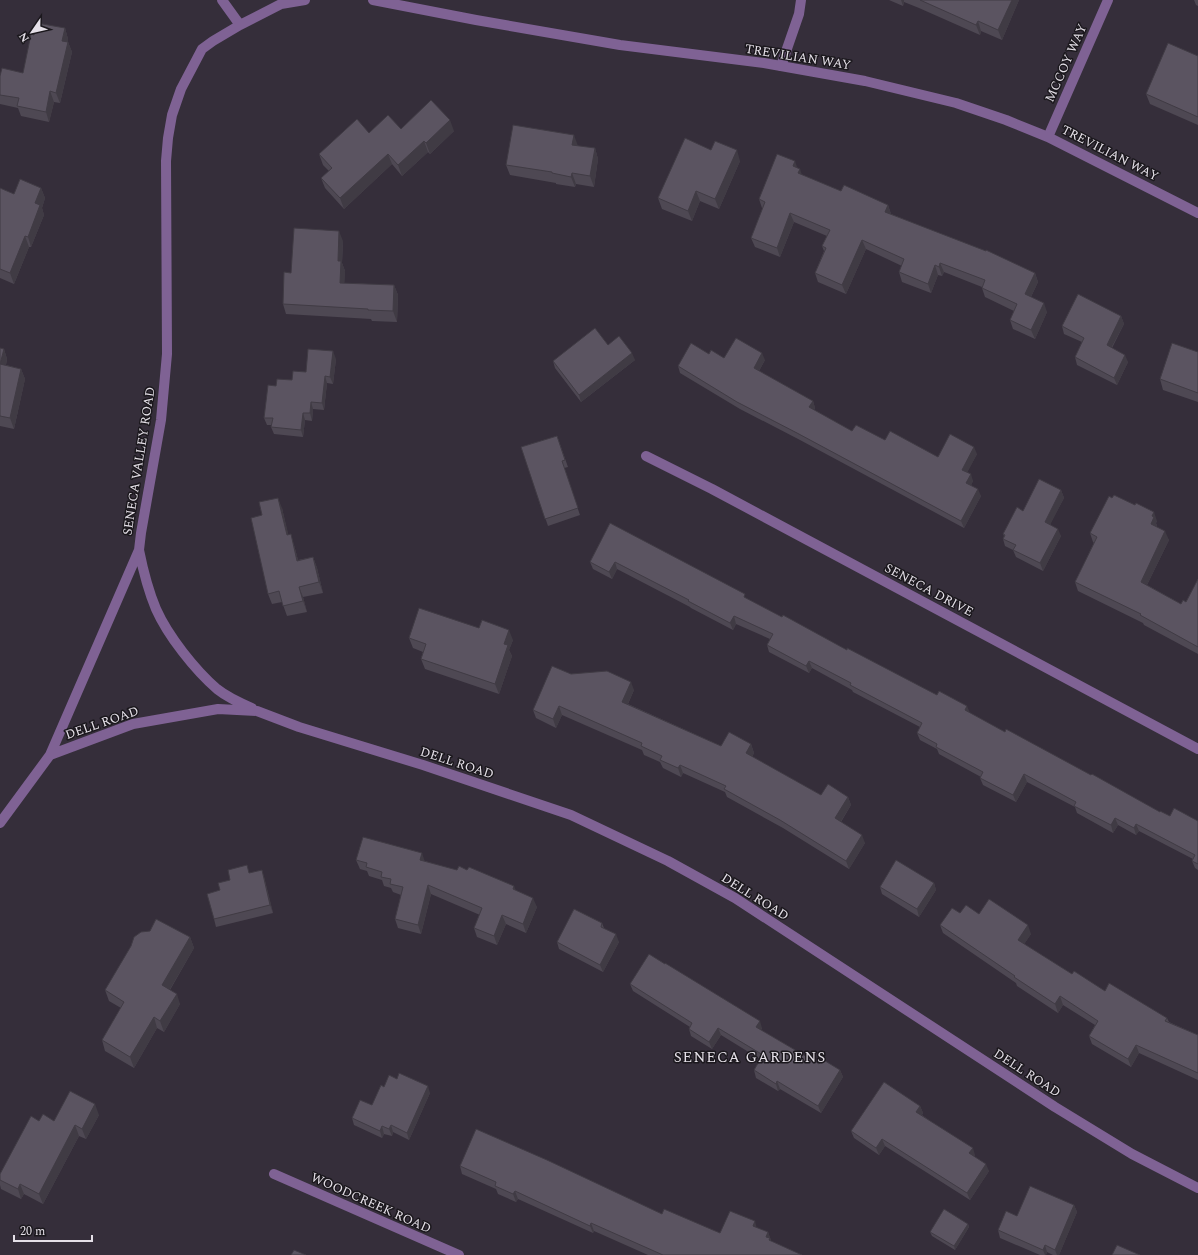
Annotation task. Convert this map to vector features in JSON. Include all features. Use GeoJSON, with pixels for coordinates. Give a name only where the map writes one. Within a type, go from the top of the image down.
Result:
{"type":"FeatureCollection","features":[{"type":"Feature","properties":{"kind":"street"},"geometry":{"type":"LineString","coordinates":[[222,0],[240,25],[281,4],[305,0]]}},
{"type":"Feature","properties":{"kind":"street","name":"TREVILIAN WAY"},"geometry":{"type":"LineString","coordinates":[[373,0],[476,20],[620,45],[764,63],[865,81],[956,103],[1006,120],[1048,137],[1198,213]]}},
{"type":"Feature","properties":{"kind":"street"},"geometry":{"type":"LineString","coordinates":[[780,66],[799,14],[801,0]]}},
{"type":"Feature","properties":{"kind":"street","name":"MCCOY WAY"},"geometry":{"type":"LineString","coordinates":[[1048,137],[1108,0]]}},
{"type":"Feature","properties":{"kind":"street","name":"SENECA VALLEY ROAD"},"geometry":{"type":"LineString","coordinates":[[0,823],[50,755],[139,550],[140,533],[161,420],[168,354],[166,162],[172,115],[181,89],[202,49],[240,25]]}},
{"type":"Feature","properties":{"kind":"street","name":"SENECA DRIVE"},"geometry":{"type":"LineString","coordinates":[[646,456],[719,493],[1198,749]]}},
{"type":"Feature","properties":{"kind":"street","name":"DELL ROAD"},"geometry":{"type":"LineString","coordinates":[[139,550],[146,581],[156,609],[179,646],[197,669],[218,690],[236,701],[257,711],[300,727],[423,765],[571,815],[668,860],[735,898],[1062,1111],[1132,1154],[1198,1188]]}},
{"type":"Feature","properties":{"kind":"street","name":"DELL ROAD"},"geometry":{"type":"LineString","coordinates":[[50,755],[133,724],[218,709],[257,711]]}},
{"type":"Feature","properties":{"kind":"street","name":"WOODCREEK ROAD"},"geometry":{"type":"LineString","coordinates":[[274,1174],[459,1255]]}},
{"type":"Feature","properties":{"kind":"building"},"geometry":{"type":"Polygon","coordinates":[[[920,0],[1012,0],[998,30],[978,21],[976,25],[920,0]]]}},
{"type":"Feature","properties":{"kind":"building"},"geometry":{"type":"Polygon","coordinates":[[[37,23],[65,28],[62,41],[68,42],[56,93],[50,91],[46,112],[17,106],[19,98],[0,95],[0,76],[2,68],[23,73],[31,34],[34,35],[37,23]]]}},
{"type":"Feature","properties":{"kind":"building"},"geometry":{"type":"Polygon","coordinates":[[[1168,43],[1198,56],[1198,117],[1146,94],[1168,43]]]}},
{"type":"Feature","properties":{"kind":"building"},"geometry":{"type":"Polygon","coordinates":[[[431,100],[450,120],[426,143],[424,141],[398,165],[388,154],[340,198],[321,178],[332,168],[319,154],[357,119],[369,133],[388,115],[401,129],[431,100]]]}},
{"type":"Feature","properties":{"kind":"building"},"geometry":{"type":"Polygon","coordinates":[[[513,125],[574,135],[572,145],[595,148],[590,176],[572,173],[571,177],[552,172],[506,165],[513,125]]]}},
{"type":"Feature","properties":{"kind":"building"},"geometry":{"type":"Polygon","coordinates":[[[685,138],[711,150],[715,141],[737,150],[715,199],[696,191],[688,211],[658,198],[685,138]]]}},
{"type":"Feature","properties":{"kind":"building"},"geometry":{"type":"Polygon","coordinates":[[[777,154],[795,161],[793,166],[800,169],[798,173],[841,191],[844,185],[888,205],[885,212],[986,250],[1035,273],[1025,294],[1044,303],[1031,330],[1010,320],[1017,304],[982,288],[985,280],[940,263],[939,267],[935,265],[928,284],[899,272],[904,259],[862,240],[842,285],[815,273],[826,248],[822,246],[830,230],[790,213],[777,248],[751,238],[765,202],[759,199],[777,154]]]}},
{"type":"Feature","properties":{"kind":"building"},"geometry":{"type":"Polygon","coordinates":[[[20,179],[41,188],[35,203],[40,205],[28,237],[25,236],[10,273],[0,269],[0,188],[14,194],[20,179]]]}},
{"type":"Feature","properties":{"kind":"building"},"geometry":{"type":"Polygon","coordinates":[[[294,228],[339,231],[338,261],[341,261],[340,283],[394,285],[393,311],[283,304],[284,272],[291,273],[294,228]]]}},
{"type":"Feature","properties":{"kind":"building"},"geometry":{"type":"Polygon","coordinates":[[[1078,294],[1121,316],[1107,345],[1125,355],[1114,378],[1075,357],[1084,338],[1062,326],[1078,294]]]}},
{"type":"Feature","properties":{"kind":"building"},"geometry":{"type":"Polygon","coordinates":[[[595,328],[608,345],[619,336],[632,353],[579,395],[553,361],[595,328]]]}},
{"type":"Feature","properties":{"kind":"building"},"geometry":{"type":"Polygon","coordinates":[[[736,338],[762,353],[754,368],[813,401],[809,407],[852,431],[856,425],[885,440],[890,431],[938,457],[950,434],[974,447],[962,470],[971,474],[966,483],[978,489],[961,521],[737,402],[678,366],[691,343],[709,354],[711,350],[724,358],[736,338]]]}},
{"type":"Feature","properties":{"kind":"building"},"geometry":{"type":"Polygon","coordinates":[[[1172,343],[1198,352],[1198,393],[1160,379],[1172,343]]]}},
{"type":"Feature","properties":{"kind":"building"},"geometry":{"type":"Polygon","coordinates":[[[0,348],[4,349],[0,364],[0,348]]]}},
{"type":"Feature","properties":{"kind":"building"},"geometry":{"type":"Polygon","coordinates":[[[308,349],[333,351],[330,377],[325,376],[322,403],[311,402],[310,413],[303,413],[301,430],[271,427],[273,418],[264,418],[268,385],[276,386],[277,379],[292,380],[293,371],[306,372],[308,349]]]}},
{"type":"Feature","properties":{"kind":"building"},"geometry":{"type":"Polygon","coordinates":[[[0,364],[21,369],[10,418],[0,416],[0,364]]]}},
{"type":"Feature","properties":{"kind":"building"},"geometry":{"type":"Polygon","coordinates":[[[557,436],[565,460],[562,461],[578,508],[545,519],[521,447],[557,436]]]}},
{"type":"Feature","properties":{"kind":"building"},"geometry":{"type":"Polygon","coordinates":[[[1039,479],[1061,490],[1045,522],[1058,529],[1040,563],[1013,550],[1016,545],[1003,539],[1005,535],[1003,534],[1017,507],[1023,511],[1039,479]]]}},
{"type":"Feature","properties":{"kind":"building"},"geometry":{"type":"Polygon","coordinates":[[[1114,495],[1135,505],[1136,503],[1154,512],[1152,516],[1154,517],[1151,524],[1165,531],[1141,582],[1181,604],[1183,600],[1186,602],[1198,579],[1198,647],[1140,615],[1141,614],[1075,582],[1097,537],[1090,533],[1109,496],[1112,498],[1114,495]]]}},
{"type":"Feature","properties":{"kind":"building"},"geometry":{"type":"Polygon","coordinates":[[[278,498],[287,535],[291,534],[297,561],[313,557],[319,582],[299,587],[303,601],[283,606],[279,591],[268,594],[251,518],[262,515],[259,502],[278,498]]]}},
{"type":"Feature","properties":{"kind":"building"},"geometry":{"type":"Polygon","coordinates":[[[610,523],[745,594],[744,597],[782,617],[783,615],[847,650],[847,648],[937,695],[939,691],[967,706],[965,710],[1005,732],[1006,729],[1160,812],[1170,816],[1174,808],[1198,821],[1198,864],[1192,861],[1195,855],[1136,824],[1134,828],[1115,818],[1111,825],[1074,806],[1076,802],[1024,774],[1013,795],[980,778],[983,772],[936,747],[937,744],[917,733],[922,723],[850,685],[851,683],[809,661],[806,666],[767,645],[773,634],[734,616],[730,623],[615,562],[609,572],[590,562],[610,523]]]}},
{"type":"Feature","properties":{"kind":"building"},"geometry":{"type":"Polygon","coordinates":[[[419,608],[479,628],[482,620],[509,630],[504,644],[508,645],[495,684],[421,659],[426,644],[409,638],[419,608]]]}},
{"type":"Feature","properties":{"kind":"building"},"geometry":{"type":"Polygon","coordinates":[[[552,666],[571,674],[607,671],[631,682],[622,702],[721,746],[729,732],[751,744],[746,753],[821,795],[828,784],[848,797],[835,818],[862,835],[846,861],[780,820],[724,789],[726,786],[680,765],[678,768],[660,760],[662,756],[641,746],[642,743],[559,706],[553,719],[533,710],[552,666]]]}},
{"type":"Feature","properties":{"kind":"building"},"geometry":{"type":"Polygon","coordinates":[[[363,837],[422,853],[420,860],[457,870],[459,866],[467,870],[469,867],[514,886],[513,889],[533,898],[523,924],[502,915],[494,936],[474,928],[482,908],[428,885],[418,925],[395,919],[403,887],[390,884],[391,879],[381,877],[382,872],[366,867],[367,863],[356,860],[363,837]]]}},
{"type":"Feature","properties":{"kind":"building"},"geometry":{"type":"Polygon","coordinates":[[[896,860],[934,883],[917,909],[880,887],[896,860]]]}},
{"type":"Feature","properties":{"kind":"building"},"geometry":{"type":"Polygon","coordinates":[[[247,865],[249,873],[262,870],[270,905],[214,919],[207,894],[220,890],[218,883],[230,880],[228,870],[247,865]]]}},
{"type":"Feature","properties":{"kind":"building"},"geometry":{"type":"Polygon","coordinates":[[[989,899],[1028,925],[1018,940],[1072,974],[1074,971],[1105,991],[1109,983],[1167,1018],[1165,1021],[1198,1035],[1198,1073],[1136,1045],[1128,1059],[1089,1036],[1098,1021],[1060,996],[1055,1004],[940,925],[952,908],[960,913],[966,905],[979,914],[989,899]]]}},
{"type":"Feature","properties":{"kind":"building"},"geometry":{"type":"Polygon","coordinates":[[[574,909],[602,923],[601,927],[616,934],[600,965],[557,942],[574,909]]]}},
{"type":"Feature","properties":{"kind":"building"},"geometry":{"type":"Polygon","coordinates":[[[156,919],[190,937],[162,985],[177,994],[160,1021],[154,1017],[130,1057],[102,1040],[124,1002],[105,990],[131,946],[134,937],[141,932],[150,931],[156,919]]]}},
{"type":"Feature","properties":{"kind":"building"},"geometry":{"type":"Polygon","coordinates":[[[649,954],[760,1021],[756,1027],[819,1064],[822,1059],[840,1070],[818,1106],[777,1081],[776,1084],[754,1070],[763,1055],[718,1028],[709,1042],[689,1029],[692,1023],[630,984],[649,954]]]}},
{"type":"Feature","properties":{"kind":"building"},"geometry":{"type":"Polygon","coordinates":[[[399,1073],[428,1086],[407,1133],[391,1125],[389,1129],[382,1126],[380,1131],[352,1118],[360,1100],[372,1105],[381,1085],[384,1087],[389,1075],[397,1079],[399,1073]]]}},
{"type":"Feature","properties":{"kind":"building"},"geometry":{"type":"Polygon","coordinates":[[[884,1082],[920,1106],[916,1112],[973,1148],[969,1153],[986,1164],[967,1193],[882,1139],[876,1148],[851,1131],[884,1082]]]}},
{"type":"Feature","properties":{"kind":"building"},"geometry":{"type":"Polygon","coordinates":[[[70,1091],[95,1104],[82,1129],[75,1125],[39,1194],[20,1184],[18,1189],[0,1180],[0,1174],[31,1116],[39,1121],[43,1114],[54,1121],[70,1091]]]}},
{"type":"Feature","properties":{"kind":"building"},"geometry":{"type":"Polygon","coordinates":[[[476,1129],[547,1160],[662,1214],[664,1209],[720,1233],[730,1211],[755,1221],[753,1226],[768,1232],[766,1237],[770,1238],[769,1240],[802,1255],[663,1255],[591,1223],[590,1226],[515,1191],[513,1194],[495,1186],[496,1182],[460,1166],[476,1129]]]}},
{"type":"Feature","properties":{"kind":"building"},"geometry":{"type":"Polygon","coordinates":[[[1030,1186],[1074,1205],[1055,1250],[1045,1245],[1043,1250],[998,1230],[1006,1211],[1017,1216],[1030,1186]]]}},
{"type":"Feature","properties":{"kind":"building"},"geometry":{"type":"Polygon","coordinates":[[[944,1209],[968,1224],[954,1246],[930,1232],[944,1209]]]}},
{"type":"Feature","properties":{"kind":"building"},"geometry":{"type":"Polygon","coordinates":[[[1117,1245],[1140,1255],[1112,1255],[1117,1245]]]}},
{"type":"Feature","properties":{"kind":"building"},"geometry":{"type":"Polygon","coordinates":[[[294,1250],[306,1255],[291,1255],[294,1250]]]}},
{"type":"Feature","properties":{"kind":"district","name":"SENECA GARDENS"},"geometry":{"type":"Point","coordinates":[750,1057]}}]}
